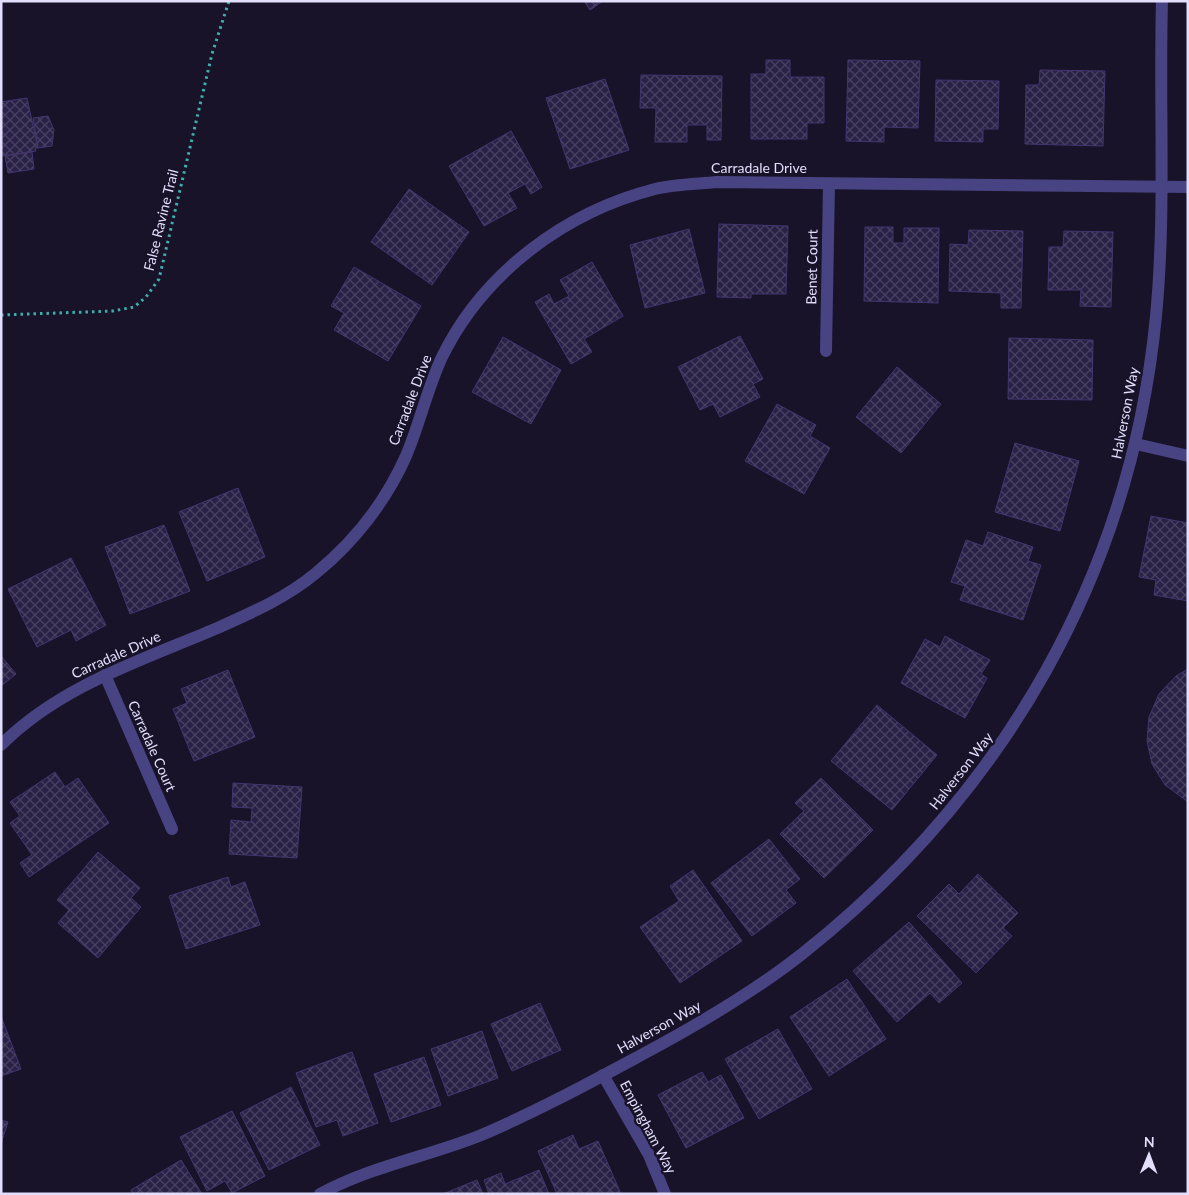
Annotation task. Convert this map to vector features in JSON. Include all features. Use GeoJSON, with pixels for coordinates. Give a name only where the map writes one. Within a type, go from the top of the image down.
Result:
{"type":"FeatureCollection","features":[{"type":"Feature","properties":{"kind":"street","name":"Halverson Way"},"geometry":{"type":"LineString","coordinates":[[320,1194],[367,1172],[476,1137],[604,1074],[718,1010],[800,955],[892,874],[934,830],[1009,733],[1065,635],[1106,539],[1136,444],[1156,315],[1160,187],[1162,1]]}},
{"type":"Feature","properties":{"kind":"street","name":"Carradale Drive"},"geometry":{"type":"LineString","coordinates":[[1,745],[46,707],[105,676],[273,602],[309,578],[334,556],[367,521],[395,477],[406,455],[434,376],[459,328],[498,279],[541,242],[562,228],[608,204],[657,189],[717,182],[1188,187]]}},
{"type":"Feature","properties":{"kind":"street","name":"Benet Court"},"geometry":{"type":"LineString","coordinates":[[826,351],[829,184]]}},
{"type":"Feature","properties":{"kind":"street"},"geometry":{"type":"LineString","coordinates":[[1136,444],[1188,456]]}},
{"type":"Feature","properties":{"kind":"street","name":"Carradale Court"},"geometry":{"type":"LineString","coordinates":[[105,676],[172,829]]}},
{"type":"Feature","properties":{"kind":"street","name":"Empingham Way"},"geometry":{"type":"LineString","coordinates":[[604,1074],[649,1155],[665,1194]]}},
{"type":"Feature","properties":{"kind":"path","name":"False Ravine Trail"},"geometry":{"type":"LineString","coordinates":[[1,315],[113,311],[134,307],[146,296],[159,279],[212,54],[229,1]]}},
{"type":"Feature","properties":{"kind":"building"},"geometry":{"type":"Polygon","coordinates":[[[584,1],[603,1],[590,10],[584,1]]]}},
{"type":"Feature","properties":{"kind":"building"},"geometry":{"type":"Polygon","coordinates":[[[766,60],[790,60],[790,77],[824,77],[824,123],[807,123],[807,139],[751,139],[751,74],[766,74],[766,60]]]}},
{"type":"Feature","properties":{"kind":"building"},"geometry":{"type":"Polygon","coordinates":[[[848,60],[920,61],[918,128],[884,127],[884,142],[846,141],[848,60]]]}},
{"type":"Feature","properties":{"kind":"building"},"geometry":{"type":"Polygon","coordinates":[[[1040,70],[1105,71],[1103,146],[1025,144],[1026,85],[1039,85],[1040,70]]]}},
{"type":"Feature","properties":{"kind":"building"},"geometry":{"type":"Polygon","coordinates":[[[641,75],[722,76],[721,140],[707,140],[707,125],[687,125],[687,142],[655,142],[656,108],[640,108],[641,75]]]}},
{"type":"Feature","properties":{"kind":"building"},"geometry":{"type":"Polygon","coordinates":[[[605,79],[629,150],[570,169],[546,98],[605,79]]]}},
{"type":"Feature","properties":{"kind":"building"},"geometry":{"type":"Polygon","coordinates":[[[936,80],[999,81],[998,129],[983,129],[983,142],[935,141],[936,80]]]}},
{"type":"Feature","properties":{"kind":"building"},"geometry":{"type":"Polygon","coordinates":[[[27,98],[38,148],[35,148],[36,151],[1,156],[1,102],[27,98]]]}},
{"type":"Feature","properties":{"kind":"building"},"geometry":{"type":"Polygon","coordinates":[[[48,116],[54,130],[52,146],[38,148],[33,118],[48,116]]]}},
{"type":"Feature","properties":{"kind":"building"},"geometry":{"type":"Polygon","coordinates":[[[511,131],[542,187],[531,194],[525,184],[508,193],[517,208],[484,226],[449,166],[511,131]]]}},
{"type":"Feature","properties":{"kind":"building"},"geometry":{"type":"Polygon","coordinates":[[[32,152],[34,169],[8,173],[5,156],[32,152]]]}},
{"type":"Feature","properties":{"kind":"building"},"geometry":{"type":"Polygon","coordinates":[[[409,189],[469,232],[432,285],[371,242],[409,189]]]}},
{"type":"Feature","properties":{"kind":"building"},"geometry":{"type":"Polygon","coordinates":[[[719,224],[788,226],[786,294],[751,294],[751,298],[717,297],[719,224]]]}},
{"type":"Feature","properties":{"kind":"building"},"geometry":{"type":"Polygon","coordinates":[[[865,227],[893,227],[893,243],[904,243],[904,228],[939,228],[938,303],[864,301],[865,227]]]}},
{"type":"Feature","properties":{"kind":"building"},"geometry":{"type":"Polygon","coordinates":[[[689,229],[705,293],[645,308],[630,245],[689,229]]]}},
{"type":"Feature","properties":{"kind":"building"},"geometry":{"type":"Polygon","coordinates":[[[969,230],[1023,231],[1021,308],[1001,308],[1001,293],[949,291],[950,244],[968,245],[969,230]]]}},
{"type":"Feature","properties":{"kind":"building"},"geometry":{"type":"Polygon","coordinates":[[[1064,231],[1113,232],[1111,307],[1080,306],[1081,290],[1048,290],[1049,247],[1063,247],[1064,231]]]}},
{"type":"Feature","properties":{"kind":"building"},"geometry":{"type":"Polygon","coordinates":[[[592,262],[623,316],[584,339],[592,352],[571,364],[535,302],[549,294],[554,304],[569,296],[560,280],[592,262]]]}},
{"type":"Feature","properties":{"kind":"building"},"geometry":{"type":"Polygon","coordinates":[[[354,267],[421,306],[388,361],[334,330],[344,313],[331,306],[354,267]]]}},
{"type":"Feature","properties":{"kind":"building"},"geometry":{"type":"Polygon","coordinates":[[[740,336],[763,379],[753,384],[760,397],[720,417],[713,404],[700,410],[678,367],[740,336]]]}},
{"type":"Feature","properties":{"kind":"building"},"geometry":{"type":"Polygon","coordinates":[[[503,337],[561,370],[531,424],[472,392],[503,337]]]}},
{"type":"Feature","properties":{"kind":"building"},"geometry":{"type":"Polygon","coordinates":[[[1009,338],[1093,340],[1092,400],[1008,399],[1009,338]]]}},
{"type":"Feature","properties":{"kind":"building"},"geometry":{"type":"Polygon","coordinates":[[[897,367],[941,404],[901,453],[856,417],[897,367]]]}},
{"type":"Feature","properties":{"kind":"building"},"geometry":{"type":"Polygon","coordinates":[[[777,404],[816,425],[810,436],[830,448],[804,494],[745,461],[777,404]]]}},
{"type":"Feature","properties":{"kind":"building"},"geometry":{"type":"Polygon","coordinates":[[[1015,443],[1079,461],[1060,531],[995,512],[1015,443]]]}},
{"type":"Feature","properties":{"kind":"building"},"geometry":{"type":"Polygon","coordinates":[[[238,488],[265,557],[207,581],[179,512],[238,488]]]}},
{"type":"Feature","properties":{"kind":"building"},"geometry":{"type":"Polygon","coordinates":[[[1151,516],[1188,523],[1188,601],[1154,595],[1156,580],[1139,577],[1151,516]]]}},
{"type":"Feature","properties":{"kind":"building"},"geometry":{"type":"Polygon","coordinates":[[[164,525],[190,591],[130,614],[105,547],[164,525]]]}},
{"type":"Feature","properties":{"kind":"building"},"geometry":{"type":"Polygon","coordinates":[[[988,532],[1033,547],[1028,561],[1041,565],[1023,620],[960,600],[965,586],[951,582],[966,540],[983,546],[988,532]]]}},
{"type":"Feature","properties":{"kind":"building"},"geometry":{"type":"Polygon","coordinates":[[[71,558],[106,625],[76,641],[71,630],[37,647],[8,589],[71,558]]]}},
{"type":"Feature","properties":{"kind":"building"},"geometry":{"type":"Polygon","coordinates":[[[945,636],[990,660],[981,674],[987,678],[965,718],[901,683],[925,639],[940,647],[945,636]]]}},
{"type":"Feature","properties":{"kind":"building"},"geometry":{"type":"Polygon","coordinates":[[[1,656],[16,674],[1,686],[1,656]]]}},
{"type":"Feature","properties":{"kind":"building"},"geometry":{"type":"Polygon","coordinates":[[[1188,669],[1188,802],[1165,785],[1152,764],[1147,741],[1149,717],[1159,694],[1176,676],[1188,669]]]}},
{"type":"Feature","properties":{"kind":"building"},"geometry":{"type":"Polygon","coordinates":[[[228,670],[255,737],[194,761],[173,709],[187,703],[181,689],[228,670]]]}},
{"type":"Feature","properties":{"kind":"building"},"geometry":{"type":"Polygon","coordinates":[[[877,705],[937,755],[892,810],[831,761],[877,705]]]}},
{"type":"Feature","properties":{"kind":"building"},"geometry":{"type":"Polygon","coordinates":[[[55,772],[65,787],[78,778],[109,823],[29,877],[20,863],[32,855],[10,823],[20,816],[10,802],[55,772]]]}},
{"type":"Feature","properties":{"kind":"building"},"geometry":{"type":"Polygon","coordinates":[[[821,778],[873,830],[824,878],[780,834],[804,811],[795,803],[821,778]]]}},
{"type":"Feature","properties":{"kind":"building"},"geometry":{"type":"Polygon","coordinates":[[[233,783],[302,787],[297,858],[229,854],[231,820],[251,822],[252,808],[232,807],[233,783]]]}},
{"type":"Feature","properties":{"kind":"building"},"geometry":{"type":"Polygon","coordinates":[[[769,839],[800,879],[786,890],[796,903],[752,936],[711,883],[769,839]]]}},
{"type":"Feature","properties":{"kind":"building"},"geometry":{"type":"Polygon","coordinates":[[[98,852],[140,888],[131,898],[141,907],[98,958],[58,923],[69,910],[57,900],[98,852]]]}},
{"type":"Feature","properties":{"kind":"building"},"geometry":{"type":"Polygon","coordinates":[[[693,870],[742,941],[680,983],[640,927],[679,901],[670,886],[693,870]]]}},
{"type":"Feature","properties":{"kind":"building"},"geometry":{"type":"Polygon","coordinates":[[[978,874],[1018,913],[1003,928],[1012,936],[976,973],[917,916],[949,884],[959,894],[978,874]]]}},
{"type":"Feature","properties":{"kind":"building"},"geometry":{"type":"Polygon","coordinates":[[[228,877],[231,887],[245,882],[260,925],[186,949],[169,896],[228,877]]]}},
{"type":"Feature","properties":{"kind":"building"},"geometry":{"type":"Polygon","coordinates":[[[909,922],[962,983],[939,1003],[930,993],[897,1022],[853,971],[909,922]]]}},
{"type":"Feature","properties":{"kind":"building"},"geometry":{"type":"Polygon","coordinates":[[[847,979],[886,1039],[829,1076],[790,1017],[847,979]]]}},
{"type":"Feature","properties":{"kind":"building"},"geometry":{"type":"Polygon","coordinates":[[[540,1003],[561,1050],[512,1071],[491,1024],[540,1003]]]}},
{"type":"Feature","properties":{"kind":"building"},"geometry":{"type":"Polygon","coordinates":[[[1,1016],[21,1069],[1,1076],[1,1016]]]}},
{"type":"Feature","properties":{"kind":"building"},"geometry":{"type":"Polygon","coordinates":[[[778,1029],[812,1089],[759,1119],[725,1059],[778,1029]]]}},
{"type":"Feature","properties":{"kind":"building"},"geometry":{"type":"Polygon","coordinates":[[[482,1031],[498,1078],[448,1096],[431,1049],[482,1031]]]}},
{"type":"Feature","properties":{"kind":"building"},"geometry":{"type":"Polygon","coordinates":[[[352,1052],[378,1123],[343,1136],[337,1120],[316,1127],[296,1073],[352,1052]]]}},
{"type":"Feature","properties":{"kind":"building"},"geometry":{"type":"Polygon","coordinates":[[[424,1057],[441,1105],[391,1122],[374,1074],[424,1057]]]}},
{"type":"Feature","properties":{"kind":"building"},"geometry":{"type":"Polygon","coordinates":[[[702,1072],[708,1082],[721,1075],[744,1118],[686,1148],[658,1095],[702,1072]]]}},
{"type":"Feature","properties":{"kind":"building"},"geometry":{"type":"Polygon","coordinates":[[[291,1087],[320,1145],[269,1170],[240,1113],[291,1087]]]}},
{"type":"Feature","properties":{"kind":"building"},"geometry":{"type":"Polygon","coordinates":[[[232,1111],[265,1176],[232,1193],[225,1181],[207,1191],[180,1137],[232,1111]]]}},
{"type":"Feature","properties":{"kind":"building"},"geometry":{"type":"Polygon","coordinates":[[[1,1120],[8,1122],[1,1144],[1,1120]]]}},
{"type":"Feature","properties":{"kind":"building"},"geometry":{"type":"Polygon","coordinates":[[[573,1135],[579,1149],[598,1141],[621,1194],[557,1194],[538,1151],[573,1135]]]}},
{"type":"Feature","properties":{"kind":"building"},"geometry":{"type":"Polygon","coordinates":[[[181,1160],[202,1194],[133,1194],[131,1190],[181,1160]]]}},
{"type":"Feature","properties":{"kind":"building"},"geometry":{"type":"Polygon","coordinates":[[[539,1170],[549,1194],[489,1194],[484,1180],[501,1173],[505,1184],[539,1170]]]}},
{"type":"Feature","properties":{"kind":"building"},"geometry":{"type":"Polygon","coordinates":[[[477,1180],[483,1194],[443,1194],[477,1180]]]}}]}
